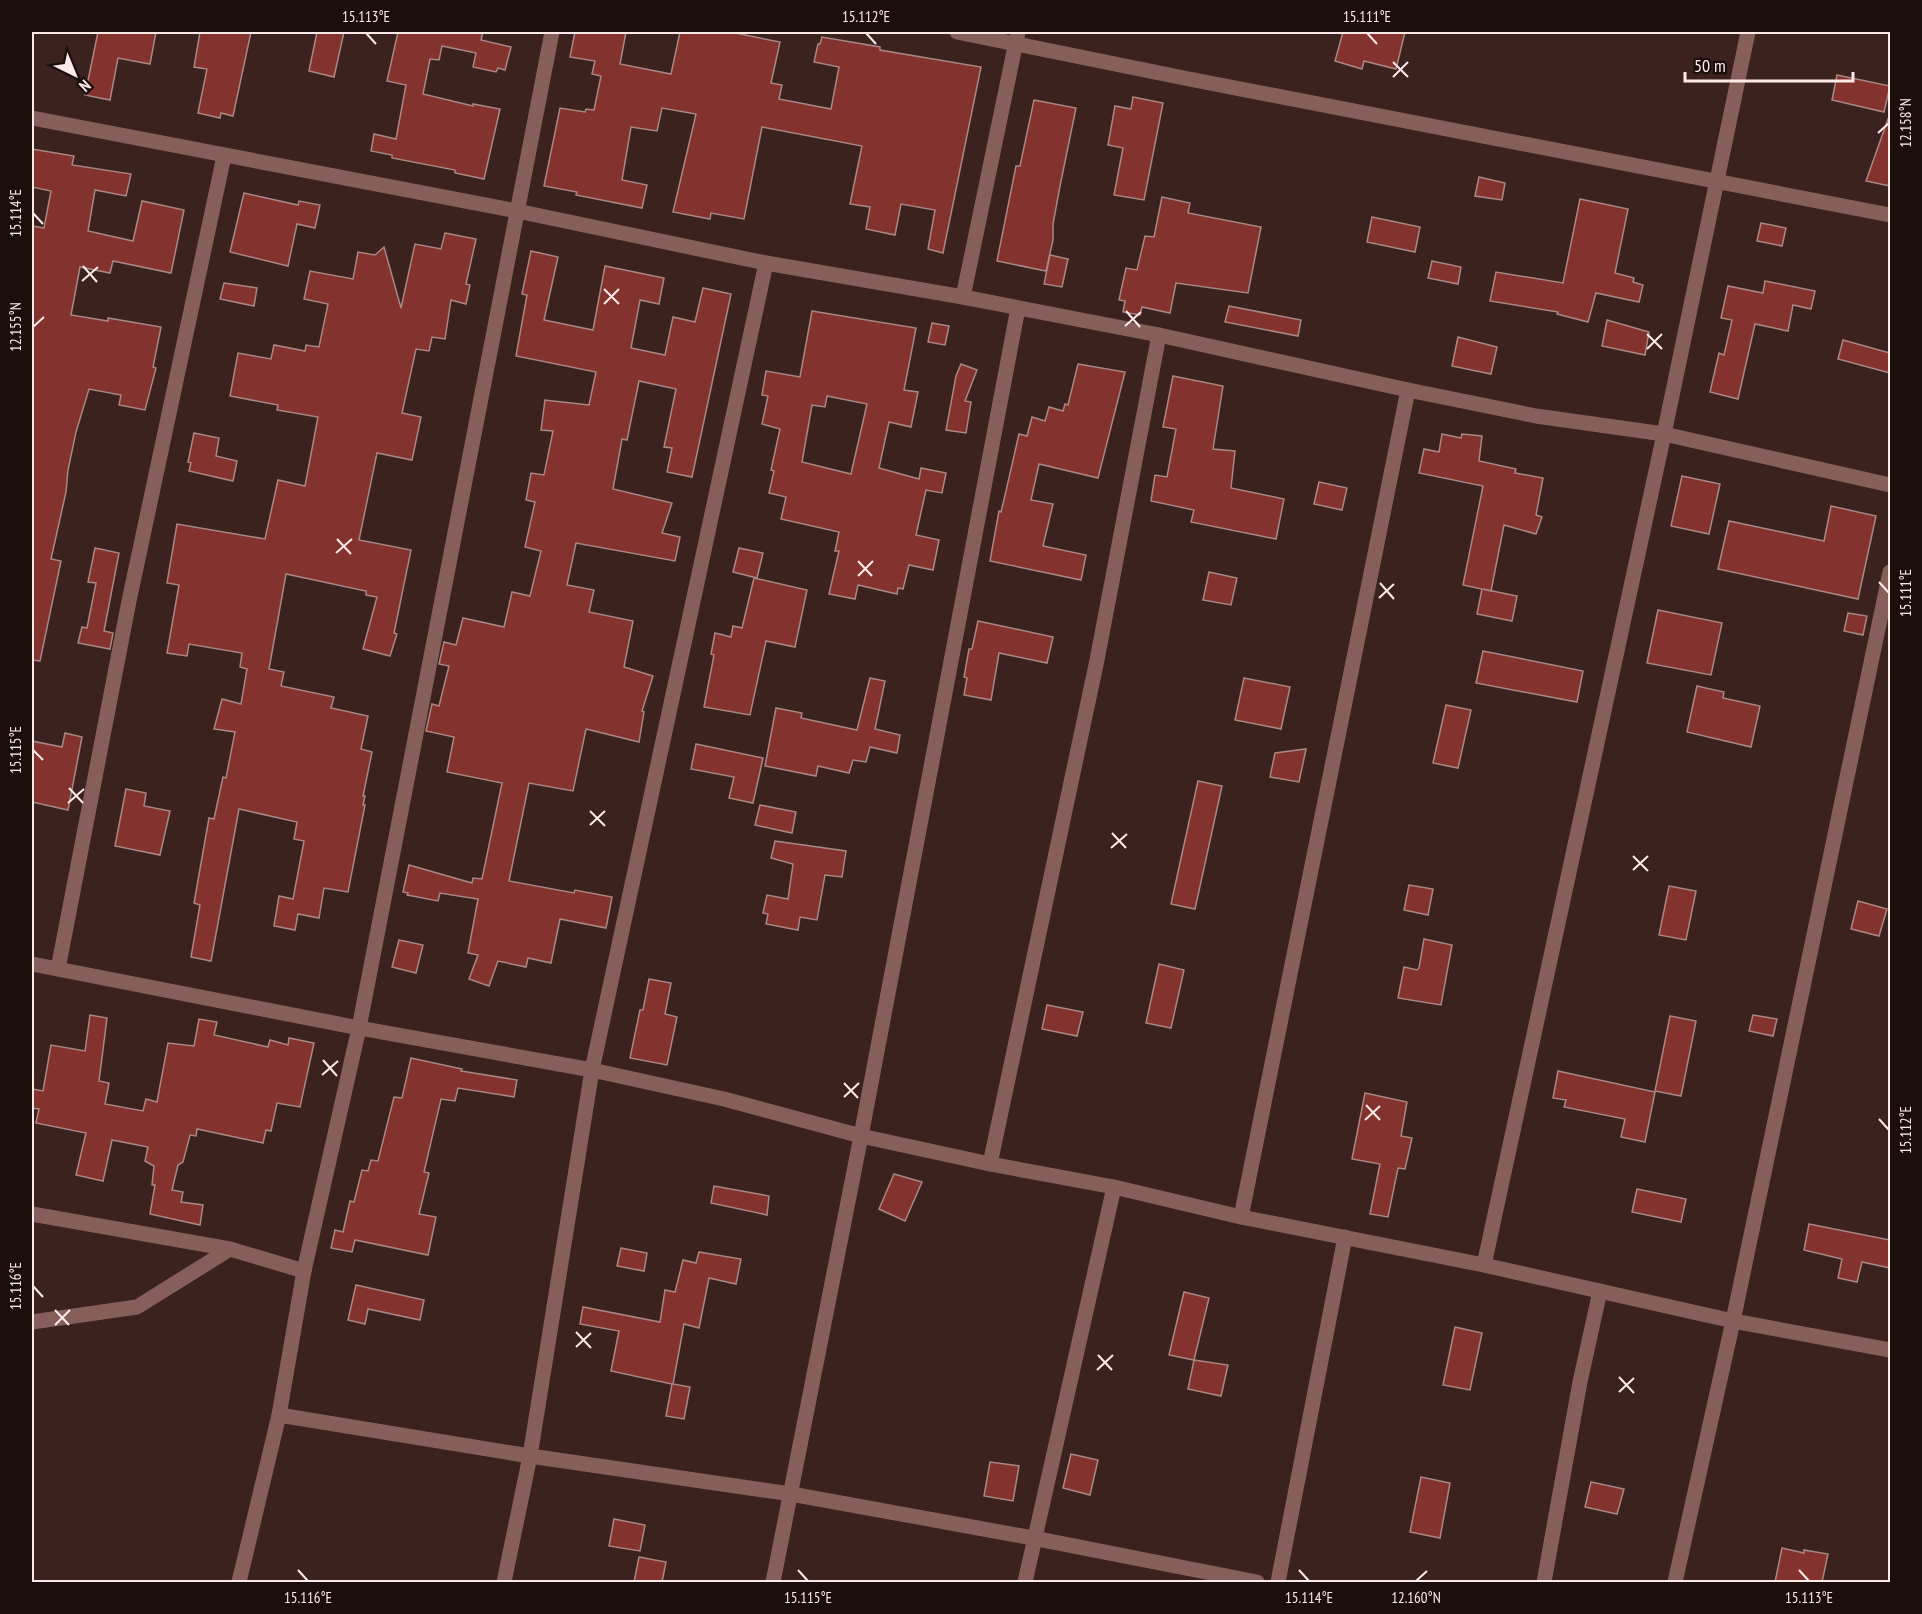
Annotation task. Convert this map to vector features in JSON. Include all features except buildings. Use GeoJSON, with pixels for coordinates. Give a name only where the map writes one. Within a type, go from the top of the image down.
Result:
{"type":"FeatureCollection","features":[{"type":"Feature","properties":{"kind":"street"},"geometry":{"type":"LineString","coordinates":[[239,1582],[279,1415],[304,1271],[359,1028],[552,32]]}},
{"type":"Feature","properties":{"kind":"street"},"geometry":{"type":"LineString","coordinates":[[957,32],[1017,38],[1890,215]]}},
{"type":"Feature","properties":{"kind":"street"},"geometry":{"type":"LineString","coordinates":[[1484,1265],[1664,434],[1748,32]]}},
{"type":"Feature","properties":{"kind":"street"},"geometry":{"type":"LineString","coordinates":[[963,297],[1017,38]]}},
{"type":"Feature","properties":{"kind":"street"},"geometry":{"type":"LineString","coordinates":[[32,118],[517,211],[766,263],[1160,334],[1408,390],[1536,416],[1664,434],[1890,485]]}},
{"type":"Feature","properties":{"kind":"street"},"geometry":{"type":"LineString","coordinates":[[58,969],[129,601],[224,156]]}},
{"type":"Feature","properties":{"kind":"street"},"geometry":{"type":"LineString","coordinates":[[504,1582],[530,1456],[592,1070],[766,263]]}},
{"type":"Feature","properties":{"kind":"street"},"geometry":{"type":"LineString","coordinates":[[773,1582],[861,1136],[1018,308]]}},
{"type":"Feature","properties":{"kind":"street"},"geometry":{"type":"LineString","coordinates":[[990,1164],[1097,660],[1160,334]]}},
{"type":"Feature","properties":{"kind":"street"},"geometry":{"type":"LineString","coordinates":[[1241,1216],[1359,623],[1408,390]]}},
{"type":"Feature","properties":{"kind":"street"},"geometry":{"type":"LineString","coordinates":[[1675,1582],[1733,1321],[1890,572]]}},
{"type":"Feature","properties":{"kind":"street"},"geometry":{"type":"LineString","coordinates":[[32,964],[359,1028],[592,1070],[724,1099],[861,1136],[990,1164],[1114,1187],[1241,1216],[1484,1265],[1733,1321],[1890,1350]]}},
{"type":"Feature","properties":{"kind":"street"},"geometry":{"type":"LineString","coordinates":[[1025,1582],[1114,1187]]}},
{"type":"Feature","properties":{"kind":"street"},"geometry":{"type":"LineString","coordinates":[[32,1214],[230,1249],[304,1271]]}},
{"type":"Feature","properties":{"kind":"street"},"geometry":{"type":"LineString","coordinates":[[1278,1582],[1345,1237]]}},
{"type":"Feature","properties":{"kind":"street"},"geometry":{"type":"LineString","coordinates":[[32,1322],[137,1307],[230,1249]]}},
{"type":"Feature","properties":{"kind":"street"},"geometry":{"type":"LineString","coordinates":[[1544,1582],[1580,1382],[1600,1291]]}},
{"type":"Feature","properties":{"kind":"street"},"geometry":{"type":"LineString","coordinates":[[279,1415],[530,1456],[791,1494],[1034,1538],[1257,1582]]}}]}
